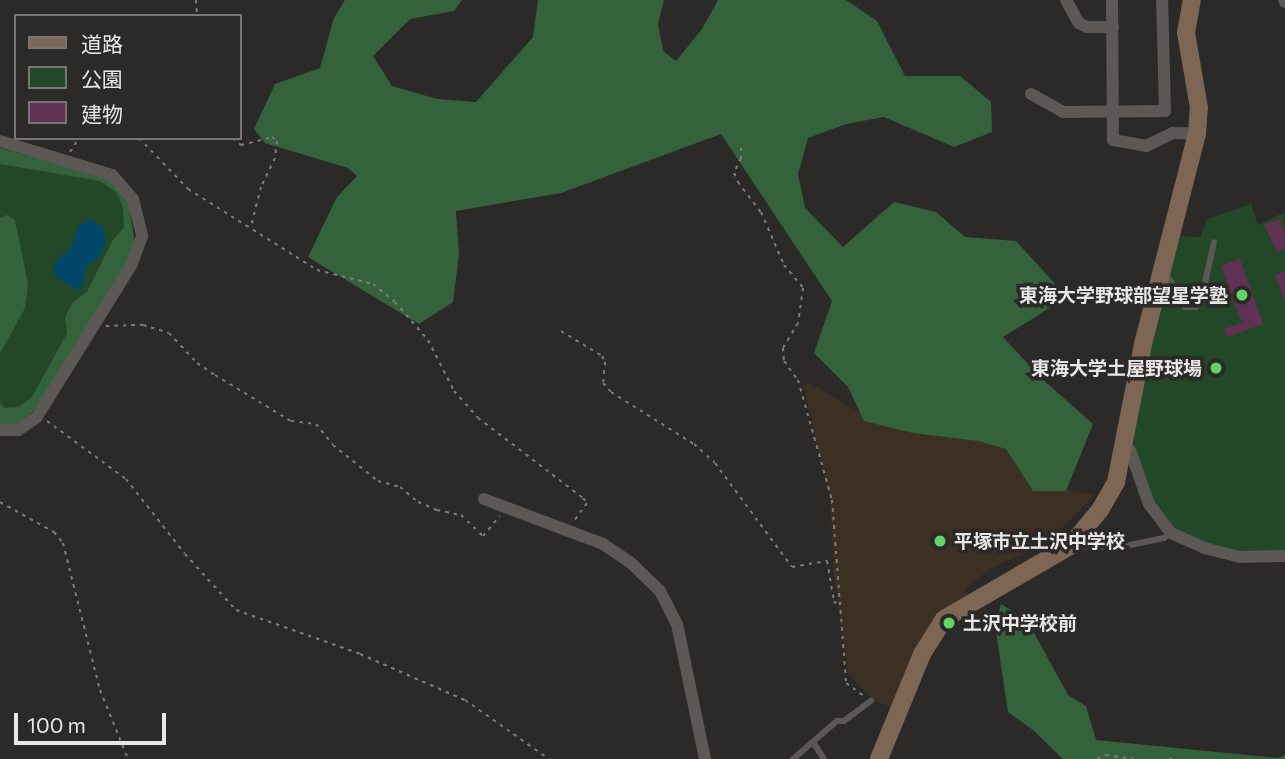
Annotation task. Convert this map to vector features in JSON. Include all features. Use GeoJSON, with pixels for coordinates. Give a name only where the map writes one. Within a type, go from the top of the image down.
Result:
{"type":"FeatureCollection","features":[{"type":"Feature","properties":{"kind":"street"},"geometry":{"type":"LineString","coordinates":[[1066,0],[1079,23],[1087,27],[1113,27]]}},
{"type":"Feature","properties":{"kind":"street"},"geometry":{"type":"LineString","coordinates":[[1112,0],[1115,110],[1113,140],[1146,146],[1173,133],[1198,134]]}},
{"type":"Feature","properties":{"kind":"street"},"geometry":{"type":"LineString","coordinates":[[1031,94],[1063,111],[1165,111],[1162,0]]}},
{"type":"Feature","properties":{"kind":"street"},"geometry":{"type":"LineString","coordinates":[[879,759],[922,654],[944,619],[1070,546],[1100,510],[1116,482],[1125,448],[1143,344],[1198,134],[1199,108],[1186,33],[1192,0]]}},
{"type":"Feature","properties":{"kind":"street"},"geometry":{"type":"LineString","coordinates":[[0,141],[112,175],[124,184],[133,198],[141,229],[136,257],[30,424],[19,430],[0,430]]}},
{"type":"Feature","properties":{"kind":"street"},"geometry":{"type":"LineString","coordinates":[[1125,448],[1130,450],[1149,504],[1171,533],[1205,548],[1240,557],[1285,556]]}},
{"type":"Feature","properties":{"kind":"street"},"geometry":{"type":"LineString","coordinates":[[484,499],[568,530],[613,551],[631,563],[660,591],[677,624],[705,759]]}},
{"type":"Feature","properties":{"kind":"lane"},"geometry":{"type":"LineString","coordinates":[[1163,269],[1185,307],[1196,307],[1201,301],[1214,242]]}},
{"type":"Feature","properties":{"kind":"lane"},"geometry":{"type":"LineString","coordinates":[[1070,546],[1120,547],[1164,538],[1171,533]]}},
{"type":"Feature","properties":{"kind":"lane"},"geometry":{"type":"LineString","coordinates":[[793,759],[837,721],[844,721],[871,701]]}},
{"type":"Feature","properties":{"kind":"lane"},"geometry":{"type":"LineString","coordinates":[[813,742],[824,759]]}},
{"type":"Feature","properties":{"kind":"path"},"geometry":{"type":"LineString","coordinates":[[235,140],[241,145],[272,137],[277,141],[275,158],[261,187],[250,227]]}},
{"type":"Feature","properties":{"kind":"path"},"geometry":{"type":"LineString","coordinates":[[66,159],[78,140]]}},
{"type":"Feature","properties":{"kind":"path"},"geometry":{"type":"LineString","coordinates":[[141,140],[188,189],[317,270],[373,284],[395,302],[428,340],[454,391],[478,418],[568,484],[587,503],[568,530]]}},
{"type":"Feature","properties":{"kind":"path"},"geometry":{"type":"LineString","coordinates":[[741,148],[741,158],[734,173],[761,212],[784,265],[803,288],[798,323],[783,348],[784,360],[798,380],[832,500],[846,683],[871,701]]}},
{"type":"Feature","properties":{"kind":"path"},"geometry":{"type":"LineString","coordinates":[[90,327],[137,324],[169,333],[197,363],[215,375],[291,421],[316,424],[333,445],[378,481],[400,487],[418,502],[461,515],[483,536],[507,508]]}},
{"type":"Feature","properties":{"kind":"path"},"geometry":{"type":"LineString","coordinates":[[561,331],[602,356],[605,362],[603,383],[611,392],[694,444],[715,463],[792,567],[827,561],[834,601],[839,607]]}},
{"type":"Feature","properties":{"kind":"path"},"geometry":{"type":"LineString","coordinates":[[48,415],[48,424],[126,479],[185,554],[236,610],[360,654],[465,700],[549,759]]}},
{"type":"Feature","properties":{"kind":"path"},"geometry":{"type":"LineString","coordinates":[[0,502],[54,532],[63,543],[100,690],[128,759]]}},
{"type":"Feature","properties":{"kind":"path"},"geometry":{"type":"LineString","coordinates":[[1097,759],[1121,755],[1134,759]]}},
{"type":"Feature","properties":{"kind":"path"},"geometry":{"type":"LineString","coordinates":[[1169,759],[1177,759]]}},
{"type":"Feature","properties":{"kind":"shaded area","name":"平塚市立土沢中学校"},"geometry":{"type":"Polygon","coordinates":[[[808,382],[876,422],[1002,434],[1035,484],[1095,495],[1043,546],[993,567],[965,588],[967,595],[921,637],[893,708],[873,700],[848,673],[834,575],[830,499],[803,385],[808,382]]]}},
{"type":"Feature","properties":{"kind":"green space"},"geometry":{"type":"Polygon","coordinates":[[[345,0],[462,0],[454,11],[410,19],[373,56],[392,86],[437,99],[476,102],[533,37],[538,0],[664,0],[658,24],[663,51],[676,61],[702,29],[718,0],[846,0],[877,21],[905,76],[960,76],[991,102],[992,132],[954,147],[884,117],[846,124],[808,138],[798,174],[805,208],[843,247],[894,202],[936,212],[965,237],[1016,241],[1067,297],[1003,337],[1041,378],[1093,424],[1066,491],[1033,491],[1006,449],[978,441],[913,433],[864,421],[848,387],[814,353],[832,301],[721,134],[561,193],[456,211],[459,254],[453,302],[419,324],[308,257],[337,197],[357,176],[348,168],[265,143],[254,129],[275,84],[320,68],[334,18],[345,0]]]}},
{"type":"Feature","properties":{"kind":"green space"},"geometry":{"type":"Polygon","coordinates":[[[0,148],[75,167],[123,191],[135,244],[40,403],[0,424],[0,148]]]}},
{"type":"Feature","properties":{"kind":"green space"},"geometry":{"type":"Polygon","coordinates":[[[0,148],[110,179],[128,199],[135,244],[116,282],[40,403],[21,425],[0,424],[0,403],[5,408],[19,407],[32,397],[67,333],[65,317],[73,302],[87,292],[113,240],[124,227],[123,207],[117,193],[100,181],[0,164],[0,148]]]}},
{"type":"Feature","properties":{"kind":"green space","name":"東海大学土屋野球場"},"geometry":{"type":"Polygon","coordinates":[[[1251,204],[1258,225],[1285,212],[1285,552],[1249,554],[1199,541],[1173,527],[1153,501],[1143,479],[1132,438],[1152,335],[1178,236],[1200,237],[1207,219],[1251,204]]]}},
{"type":"Feature","properties":{"kind":"green space"},"geometry":{"type":"Polygon","coordinates":[[[7,215],[15,220],[28,284],[25,308],[0,354],[0,218],[7,215]]]}},
{"type":"Feature","properties":{"kind":"green space"},"geometry":{"type":"Polygon","coordinates":[[[1001,604],[1027,620],[1068,695],[1086,706],[1096,740],[1278,758],[1285,755],[1285,759],[1063,759],[1033,730],[1008,712],[995,625],[1001,604]]]}},
{"type":"Feature","properties":{"kind":"water"},"geometry":{"type":"Polygon","coordinates":[[[93,220],[103,228],[106,241],[101,255],[87,266],[81,289],[75,289],[54,275],[55,262],[71,248],[79,224],[93,220]]]}},
{"type":"Feature","properties":{"kind":"building"},"geometry":{"type":"Polygon","coordinates":[[[1280,219],[1285,232],[1285,249],[1277,252],[1264,225],[1280,219]]]}},
{"type":"Feature","properties":{"kind":"building","name":"東海大学野球部望星学塾"},"geometry":{"type":"Polygon","coordinates":[[[1240,259],[1263,324],[1227,337],[1224,329],[1242,323],[1221,266],[1240,259]]]}},
{"type":"Feature","properties":{"kind":"building"},"geometry":{"type":"Polygon","coordinates":[[[1285,271],[1285,300],[1284,300],[1275,275],[1285,271]]]}},
{"type":"Feature","properties":{"kind":"place","name":"東海大学野球部望星学塾"},"geometry":{"type":"Point","coordinates":[1242,295]}},
{"type":"Feature","properties":{"kind":"place","name":"東海大学土屋野球場"},"geometry":{"type":"Point","coordinates":[1216,368]}},
{"type":"Feature","properties":{"kind":"place","name":"平塚市立土沢中学校"},"geometry":{"type":"Point","coordinates":[940,541]}},
{"type":"Feature","properties":{"kind":"place","name":"土沢中学校前"},"geometry":{"type":"Point","coordinates":[949,623]}}]}
